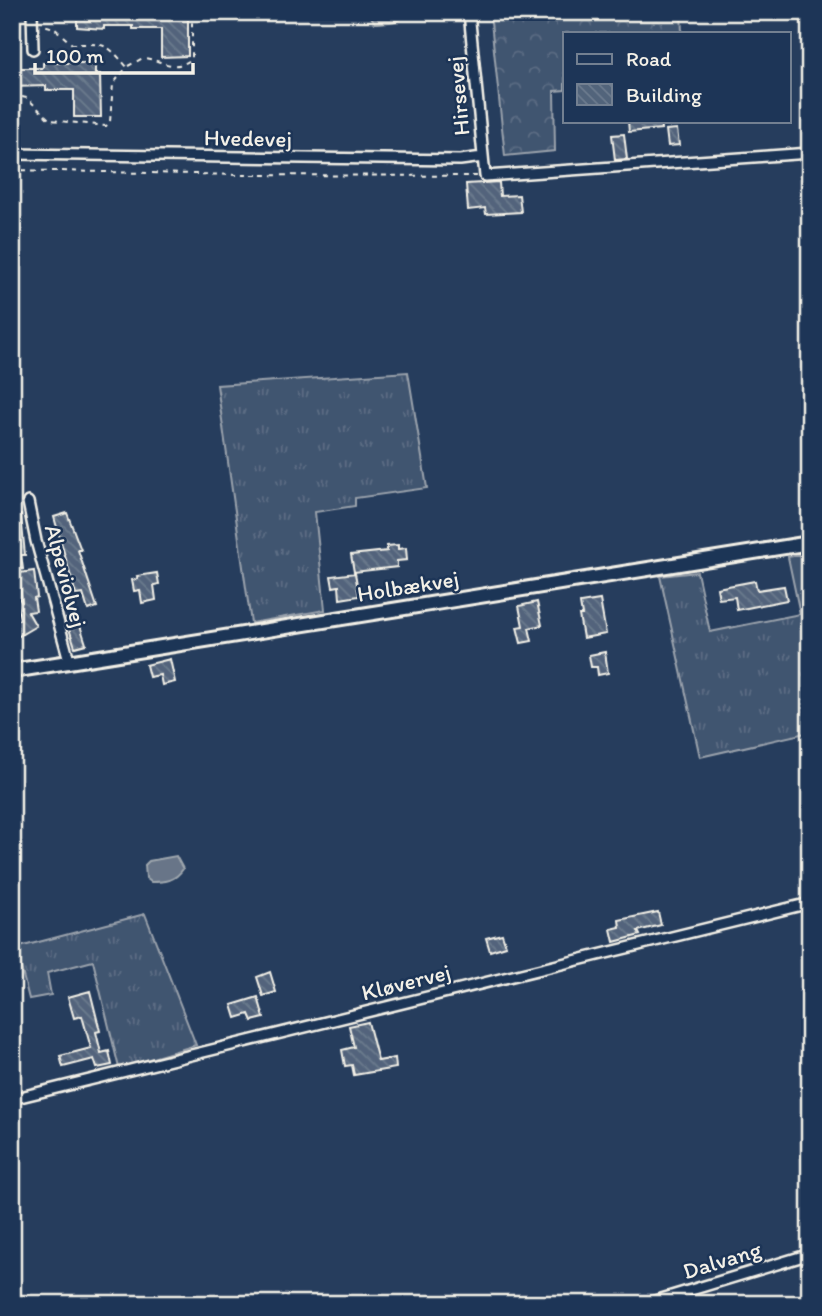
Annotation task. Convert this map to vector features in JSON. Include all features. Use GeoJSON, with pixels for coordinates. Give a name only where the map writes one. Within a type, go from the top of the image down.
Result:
{"type":"FeatureCollection","features":[{"type":"Feature","properties":{"kind":"street"},"geometry":{"type":"LineString","coordinates":[[32,12],[33,49]]}},
{"type":"Feature","properties":{"kind":"street","name":"Hirsevej"},"geometry":{"type":"LineString","coordinates":[[468,12],[485,176]]}},
{"type":"Feature","properties":{"kind":"street"},"geometry":{"type":"LineString","coordinates":[[485,176],[810,153]]}},
{"type":"Feature","properties":{"kind":"street","name":"Hvedevej"},"geometry":{"type":"LineString","coordinates":[[12,154],[460,160],[483,157]]}},
{"type":"Feature","properties":{"kind":"street","name":"Alpeviolvej"},"geometry":{"type":"LineString","coordinates":[[28,502],[69,660]]}},
{"type":"Feature","properties":{"kind":"street","name":"Holbækvej"},"geometry":{"type":"LineString","coordinates":[[12,671],[810,543]]}},
{"type":"Feature","properties":{"kind":"street","name":"Kløvervej"},"geometry":{"type":"LineString","coordinates":[[12,1099],[810,903]]}},
{"type":"Feature","properties":{"kind":"street","name":"Dalvang"},"geometry":{"type":"LineString","coordinates":[[645,1304],[810,1254]]}},
{"type":"Feature","properties":{"kind":"street"},"geometry":{"type":"LineString","coordinates":[[12,1296],[22,1304]]}},
{"type":"Feature","properties":{"kind":"path"},"geometry":{"type":"LineString","coordinates":[[12,95],[33,102],[50,120],[107,125],[110,122],[113,84],[127,66],[143,58],[167,66],[187,63],[192,57],[192,12]]}},
{"type":"Feature","properties":{"kind":"path"},"geometry":{"type":"LineString","coordinates":[[32,24],[50,26],[72,44],[105,44],[127,66]]}},
{"type":"Feature","properties":{"kind":"path"},"geometry":{"type":"LineString","coordinates":[[12,113],[12,127]]}},
{"type":"Feature","properties":{"kind":"path"},"geometry":{"type":"LineString","coordinates":[[12,170],[239,175],[485,176]]}},
{"type":"Feature","properties":{"kind":"green space"},"geometry":{"type":"Polygon","coordinates":[[[490,12],[681,12],[682,32],[563,32],[563,90],[554,91],[555,151],[505,156],[490,12]]]}},
{"type":"Feature","properties":{"kind":"green space"},"geometry":{"type":"Polygon","coordinates":[[[408,372],[427,488],[355,498],[355,506],[315,512],[325,610],[251,623],[217,385],[408,372]]]}},
{"type":"Feature","properties":{"kind":"green space"},"geometry":{"type":"Polygon","coordinates":[[[810,553],[810,732],[700,757],[660,576],[697,572],[710,632],[800,614],[788,557],[810,553]]]}},
{"type":"Feature","properties":{"kind":"green space"},"geometry":{"type":"Polygon","coordinates":[[[145,914],[196,1045],[119,1068],[93,961],[47,973],[51,995],[29,999],[16,948],[145,914]]]}},
{"type":"Feature","properties":{"kind":"shaded area"},"geometry":{"type":"Polygon","coordinates":[[[368,12],[406,12],[401,19],[375,23],[368,12]]]}},
{"type":"Feature","properties":{"kind":"shaded area"},"geometry":{"type":"Polygon","coordinates":[[[176,856],[183,869],[177,876],[161,882],[151,882],[146,878],[145,865],[149,861],[176,856]]]}},
{"type":"Feature","properties":{"kind":"building"},"geometry":{"type":"Polygon","coordinates":[[[77,12],[188,13],[188,56],[161,57],[161,29],[133,29],[133,26],[104,26],[104,29],[77,27],[77,12]]]}},
{"type":"Feature","properties":{"kind":"building"},"geometry":{"type":"Polygon","coordinates":[[[43,63],[95,63],[95,74],[100,74],[101,117],[74,117],[74,90],[46,90],[46,86],[12,87],[12,68],[43,68],[43,63]]]}},
{"type":"Feature","properties":{"kind":"building"},"geometry":{"type":"Polygon","coordinates":[[[628,122],[660,122],[661,129],[629,132],[628,122]]]}},
{"type":"Feature","properties":{"kind":"building"},"geometry":{"type":"Polygon","coordinates":[[[677,129],[679,145],[668,146],[666,130],[677,129]]]}},
{"type":"Feature","properties":{"kind":"building"},"geometry":{"type":"Polygon","coordinates":[[[624,134],[627,159],[615,160],[612,135],[624,134]]]}},
{"type":"Feature","properties":{"kind":"building"},"geometry":{"type":"Polygon","coordinates":[[[499,182],[500,196],[519,195],[521,212],[486,214],[485,208],[468,210],[466,184],[499,182]]]}},
{"type":"Feature","properties":{"kind":"building"},"geometry":{"type":"Polygon","coordinates":[[[67,513],[97,607],[88,610],[83,594],[76,595],[54,517],[67,513]]]}},
{"type":"Feature","properties":{"kind":"building"},"geometry":{"type":"Polygon","coordinates":[[[21,515],[25,555],[21,555],[23,569],[12,570],[12,516],[21,515]]]}},
{"type":"Feature","properties":{"kind":"building"},"geometry":{"type":"Polygon","coordinates":[[[398,545],[398,549],[406,548],[407,560],[397,561],[397,567],[354,572],[351,555],[387,551],[387,546],[398,545]]]}},
{"type":"Feature","properties":{"kind":"building"},"geometry":{"type":"Polygon","coordinates":[[[34,571],[36,611],[28,612],[36,626],[12,640],[12,623],[20,619],[16,593],[22,603],[19,573],[34,571]]]}},
{"type":"Feature","properties":{"kind":"building"},"geometry":{"type":"Polygon","coordinates":[[[157,573],[159,584],[154,585],[156,600],[142,603],[140,590],[134,591],[132,580],[138,579],[137,576],[157,573]]]}},
{"type":"Feature","properties":{"kind":"building"},"geometry":{"type":"Polygon","coordinates":[[[355,573],[359,596],[340,599],[339,586],[333,587],[331,576],[355,573]]]}},
{"type":"Feature","properties":{"kind":"building"},"geometry":{"type":"Polygon","coordinates":[[[755,581],[757,590],[784,586],[787,600],[737,610],[735,597],[719,599],[717,588],[755,581]]]}},
{"type":"Feature","properties":{"kind":"building"},"geometry":{"type":"Polygon","coordinates":[[[600,600],[606,634],[583,638],[580,603],[600,600]]]}},
{"type":"Feature","properties":{"kind":"building"},"geometry":{"type":"Polygon","coordinates":[[[537,602],[542,625],[529,628],[532,641],[521,643],[517,627],[523,626],[519,606],[537,602]]]}},
{"type":"Feature","properties":{"kind":"building"},"geometry":{"type":"Polygon","coordinates":[[[77,616],[86,644],[75,647],[66,619],[77,616]]]}},
{"type":"Feature","properties":{"kind":"building"},"geometry":{"type":"Polygon","coordinates":[[[605,652],[608,673],[598,675],[597,667],[591,667],[589,655],[605,652]]]}},
{"type":"Feature","properties":{"kind":"building"},"geometry":{"type":"Polygon","coordinates":[[[170,659],[175,682],[162,685],[160,675],[149,677],[146,665],[170,659]]]}},
{"type":"Feature","properties":{"kind":"building"},"geometry":{"type":"Polygon","coordinates":[[[658,912],[661,925],[638,931],[640,935],[614,942],[611,929],[620,927],[619,920],[658,912]]]}},
{"type":"Feature","properties":{"kind":"building"},"geometry":{"type":"Polygon","coordinates":[[[502,934],[506,946],[490,951],[486,938],[502,934]]]}},
{"type":"Feature","properties":{"kind":"building"},"geometry":{"type":"Polygon","coordinates":[[[270,972],[276,992],[263,996],[257,977],[270,972]]]}},
{"type":"Feature","properties":{"kind":"building"},"geometry":{"type":"Polygon","coordinates":[[[90,991],[100,1031],[96,1032],[101,1053],[109,1051],[112,1065],[97,1068],[94,1059],[63,1067],[60,1056],[91,1048],[82,1016],[74,1018],[68,997],[90,991]]]}},
{"type":"Feature","properties":{"kind":"building"},"geometry":{"type":"Polygon","coordinates":[[[258,997],[264,1018],[252,1021],[249,1014],[236,1018],[232,1005],[258,997]]]}},
{"type":"Feature","properties":{"kind":"building"},"geometry":{"type":"Polygon","coordinates":[[[368,1022],[378,1061],[395,1058],[396,1068],[354,1075],[352,1065],[345,1066],[342,1050],[354,1047],[349,1026],[368,1022]]]}}]}
